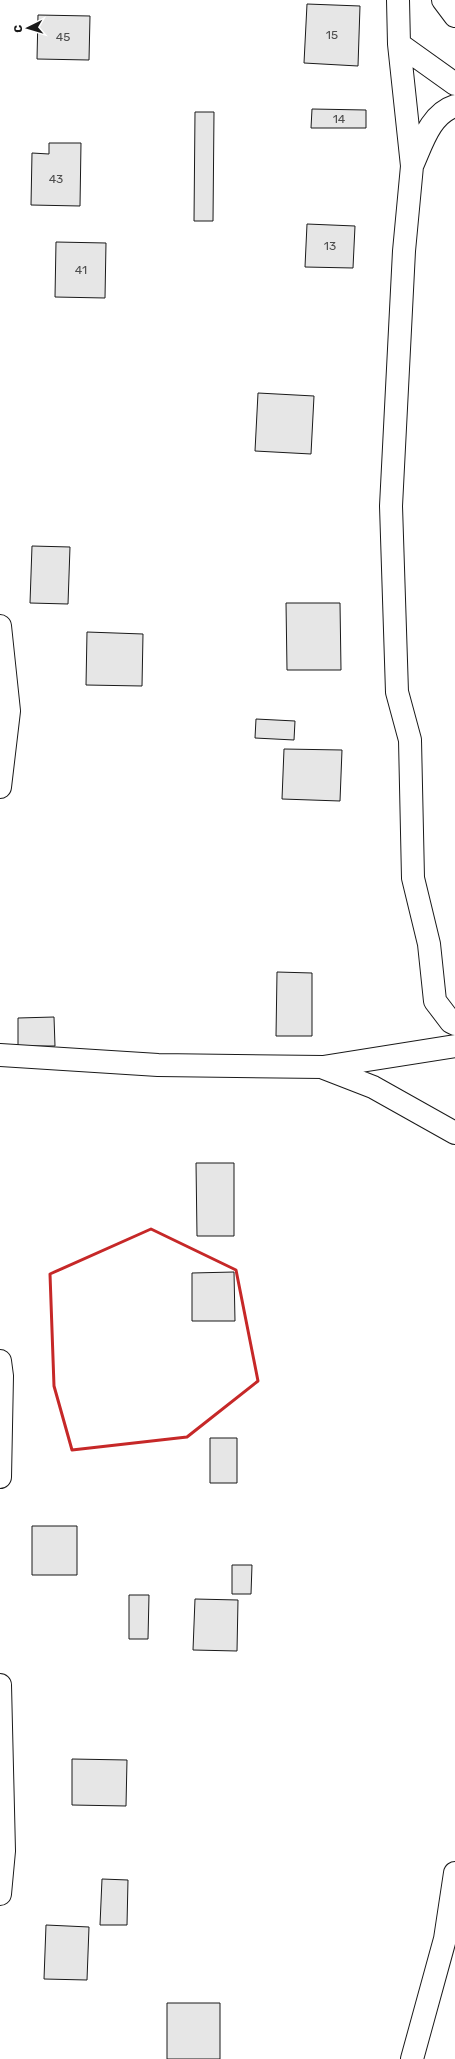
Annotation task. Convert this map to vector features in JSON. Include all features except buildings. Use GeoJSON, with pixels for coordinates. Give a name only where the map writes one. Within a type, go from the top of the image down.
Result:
{"type":"FeatureCollection","features":[{"type":"Feature","properties":{"kind":"street"},"geometry":{"type":"LineString","coordinates":[[398,0],[400,44],[412,166],[404,251],[391,506],[397,692],[410,740],[413,878],[429,944],[435,1000],[451,1022],[455,1024]]}},
{"type":"Feature","properties":{"kind":"street"},"geometry":{"type":"LineString","coordinates":[[443,0],[455,16]]}},
{"type":"Feature","properties":{"kind":"street"},"geometry":{"type":"LineString","coordinates":[[400,44],[455,84]]}},
{"type":"Feature","properties":{"kind":"street"},"geometry":{"type":"LineString","coordinates":[[412,166],[432,123],[447,109],[455,106]]}},
{"type":"Feature","properties":{"kind":"street"},"geometry":{"type":"LineString","coordinates":[[0,626],[9,711],[0,787]]}},
{"type":"Feature","properties":{"kind":"street"},"geometry":{"type":"LineString","coordinates":[[0,1055],[158,1065],[323,1067],[455,1046]]}},
{"type":"Feature","properties":{"kind":"street"},"geometry":{"type":"LineString","coordinates":[[323,1067],[373,1087],[455,1133]]}},
{"type":"Feature","properties":{"kind":"street"},"geometry":{"type":"LineString","coordinates":[[0,1361],[2,1376],[0,1477]]}},
{"type":"Feature","properties":{"kind":"street"},"geometry":{"type":"LineString","coordinates":[[0,1685],[4,1851],[0,1894]]}},
{"type":"Feature","properties":{"kind":"street"},"geometry":{"type":"LineString","coordinates":[[412,2059],[445,1939],[455,1873]]}},
{"type":"Feature","properties":{"kind":"highlighted area"},"geometry":{"type":"Polygon","coordinates":[[[151,1229],[236,1270],[258,1381],[187,1437],[72,1450],[54,1386],[50,1274],[151,1229]]]}}]}
